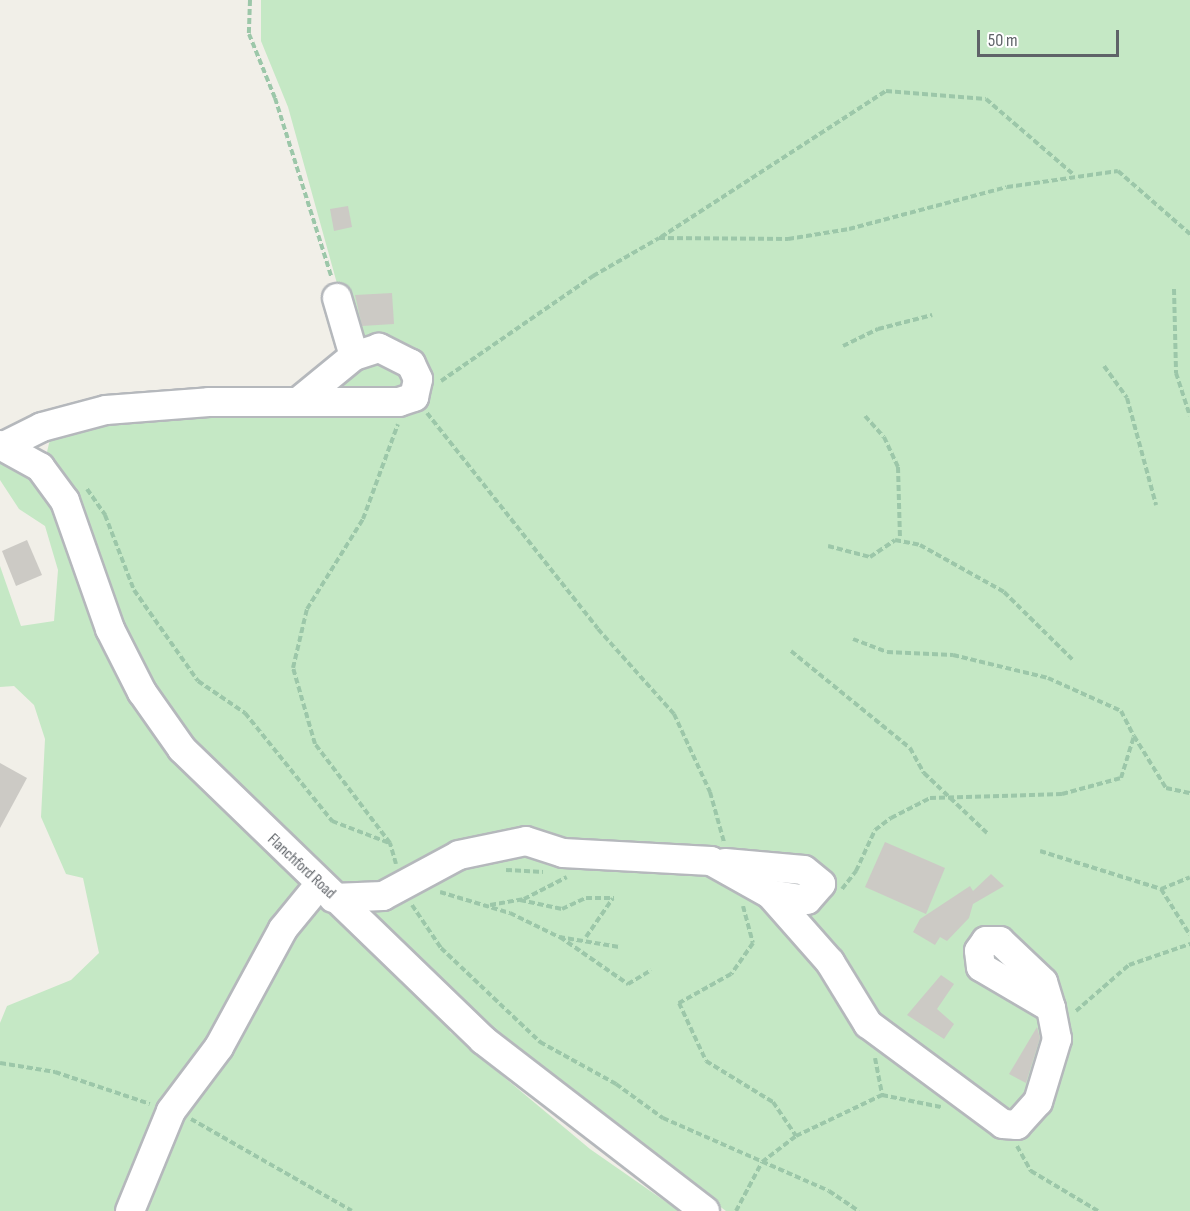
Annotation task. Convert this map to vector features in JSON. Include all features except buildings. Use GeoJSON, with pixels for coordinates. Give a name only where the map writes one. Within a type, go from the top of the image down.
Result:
{"type":"FeatureCollection","features":[{"type":"Feature","properties":{"kind":"street"},"geometry":{"type":"LineString","coordinates":[[337,298],[354,356]]}},
{"type":"Feature","properties":{"kind":"street"},"geometry":{"type":"LineString","coordinates":[[2,445],[42,427],[106,410],[411,398],[416,371],[395,352],[379,348],[354,356],[299,401]]}},
{"type":"Feature","properties":{"kind":"street","name":"Flanchford Road"},"geometry":{"type":"LineString","coordinates":[[2,445],[40,467],[65,501],[110,629],[142,692],[182,749],[326,892],[534,1083],[705,1211]]}},
{"type":"Feature","properties":{"kind":"street"},"geometry":{"type":"LineString","coordinates":[[130,1211],[171,1111],[219,1047],[283,929],[326,892],[397,887],[459,855],[526,841],[563,853],[810,872],[819,879],[821,890],[807,900],[770,894]]}},
{"type":"Feature","properties":{"kind":"street"},"geometry":{"type":"LineString","coordinates":[[726,865],[770,894],[830,962],[868,1024],[980,1110],[1003,1124],[1017,1125],[1038,1102],[1058,1039],[1053,1017]]}},
{"type":"Feature","properties":{"kind":"street"},"geometry":{"type":"LineString","coordinates":[[372,933],[397,887]]}},
{"type":"Feature","properties":{"kind":"path"},"geometry":{"type":"LineString","coordinates":[[250,0],[249,34],[300,172],[337,298]]}},
{"type":"Feature","properties":{"kind":"path"},"geometry":{"type":"LineString","coordinates":[[859,1211],[829,1191],[663,1118],[616,1083],[540,1042],[441,948],[397,887],[390,843],[315,744],[293,668],[307,609],[363,519],[411,398],[886,91],[987,99],[1075,175]]}},
{"type":"Feature","properties":{"kind":"path"},"geometry":{"type":"LineString","coordinates":[[659,238],[799,237],[1075,175],[1118,171],[1190,234]]}},
{"type":"Feature","properties":{"kind":"path"},"geometry":{"type":"LineString","coordinates":[[1174,289],[1176,373],[1190,416]]}},
{"type":"Feature","properties":{"kind":"path"},"geometry":{"type":"LineString","coordinates":[[843,346],[878,329],[932,315]]}},
{"type":"Feature","properties":{"kind":"path"},"geometry":{"type":"LineString","coordinates":[[1104,366],[1127,398],[1156,505]]}},
{"type":"Feature","properties":{"kind":"path"},"geometry":{"type":"LineString","coordinates":[[411,398],[597,629],[674,714],[710,792],[726,865],[753,943],[731,974],[679,1003],[706,1061],[773,1102],[796,1136]]}},
{"type":"Feature","properties":{"kind":"path"},"geometry":{"type":"LineString","coordinates":[[865,416],[884,437],[898,467],[900,539]]}},
{"type":"Feature","properties":{"kind":"path"},"geometry":{"type":"LineString","coordinates":[[80,482],[105,515],[134,590],[198,681],[245,713],[332,821],[390,843]]}},
{"type":"Feature","properties":{"kind":"path"},"geometry":{"type":"LineString","coordinates":[[828,546],[870,557],[900,539]]}},
{"type":"Feature","properties":{"kind":"path"},"geometry":{"type":"LineString","coordinates":[[900,539],[948,559],[1004,592],[1073,660]]}},
{"type":"Feature","properties":{"kind":"path"},"geometry":{"type":"LineString","coordinates":[[853,639],[887,652],[953,655],[1048,678],[1120,711],[1166,788],[1190,793]]}},
{"type":"Feature","properties":{"kind":"path"},"geometry":{"type":"LineString","coordinates":[[791,651],[909,748],[924,773],[987,833]]}},
{"type":"Feature","properties":{"kind":"path"},"geometry":{"type":"LineString","coordinates":[[807,900],[847,886],[875,830],[891,818],[930,798],[1062,794],[1121,778],[1134,736]]}},
{"type":"Feature","properties":{"kind":"path"},"geometry":{"type":"LineString","coordinates":[[1040,851],[1161,889],[1190,877]]}},
{"type":"Feature","properties":{"kind":"path"},"geometry":{"type":"LineString","coordinates":[[489,905],[519,900],[579,873]]}},
{"type":"Feature","properties":{"kind":"path"},"geometry":{"type":"LineString","coordinates":[[397,887],[489,905],[559,937],[628,984],[651,970]]}},
{"type":"Feature","properties":{"kind":"path"},"geometry":{"type":"LineString","coordinates":[[1161,889],[1190,935]]}},
{"type":"Feature","properties":{"kind":"path"},"geometry":{"type":"LineString","coordinates":[[519,900],[562,909],[586,898],[614,898],[596,916],[586,938]]}},
{"type":"Feature","properties":{"kind":"path"},"geometry":{"type":"LineString","coordinates":[[559,937],[586,938],[619,947]]}},
{"type":"Feature","properties":{"kind":"path"},"geometry":{"type":"LineString","coordinates":[[1053,1017],[1130,965],[1190,944]]}},
{"type":"Feature","properties":{"kind":"path"},"geometry":{"type":"LineString","coordinates":[[0,1063],[55,1072],[171,1111],[210,1127],[352,1211]]}},
{"type":"Feature","properties":{"kind":"path"},"geometry":{"type":"LineString","coordinates":[[736,1211],[762,1162],[796,1136],[882,1095],[980,1110]]}},
{"type":"Feature","properties":{"kind":"path"},"geometry":{"type":"LineString","coordinates":[[1017,1125],[1023,1163],[1098,1211]]}},
{"type":"Feature","properties":{"kind":"green space"},"geometry":{"type":"Polygon","coordinates":[[[261,0],[1190,0],[1190,1211],[726,1211],[517,1056],[431,980],[450,1032],[590,1149],[679,1211],[0,1211],[0,1023],[7,1006],[71,980],[99,953],[83,878],[66,874],[41,817],[45,739],[34,705],[14,686],[0,687],[0,566],[21,626],[54,621],[58,570],[45,526],[19,509],[0,480],[0,451],[52,460],[47,452],[55,418],[297,389],[355,346],[398,341],[351,334],[288,107],[261,41],[261,0]]]}}]}
